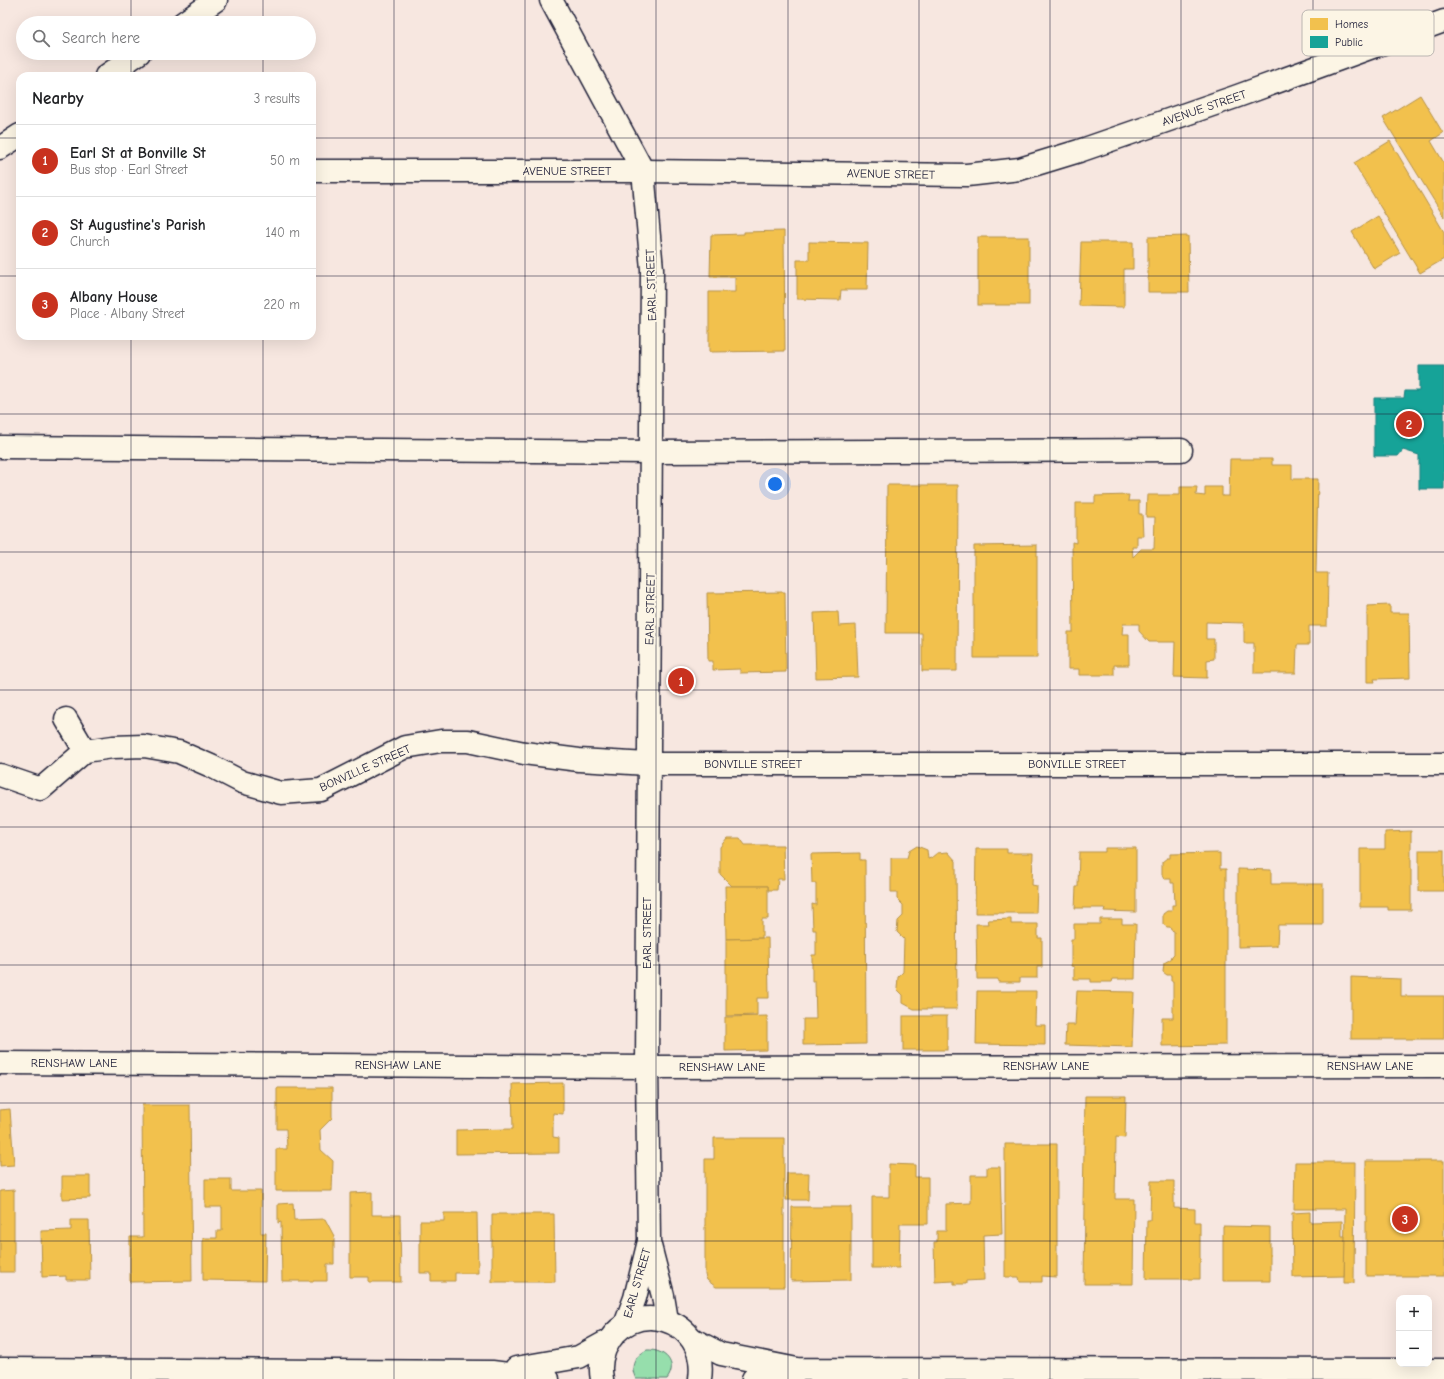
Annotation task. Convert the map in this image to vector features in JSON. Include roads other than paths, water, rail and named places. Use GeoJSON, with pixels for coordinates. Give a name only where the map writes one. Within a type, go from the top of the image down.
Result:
{"type":"FeatureCollection","features":[{"type":"Feature","properties":{"kind":"street"},"geometry":{"type":"LineString","coordinates":[[193,16],[216,0]]}},
{"type":"Feature","properties":{"kind":"street","name":"EARL STREET"},"geometry":{"type":"LineString","coordinates":[[551,0],[643,171],[652,269],[647,1067],[649,1242],[663,1296],[667,1320]]}},
{"type":"Feature","properties":{"kind":"street","name":"AVENUE STREET"},"geometry":{"type":"LineString","coordinates":[[1434,25],[1444,21]]}},
{"type":"Feature","properties":{"kind":"street","name":"AVENUE STREET"},"geometry":{"type":"LineString","coordinates":[[316,171],[643,171],[967,175],[1020,169],[1227,100],[1348,56]]}},
{"type":"Feature","properties":{"kind":"street"},"geometry":{"type":"LineString","coordinates":[[112,72],[129,60]]}},
{"type":"Feature","properties":{"kind":"street"},"geometry":{"type":"LineString","coordinates":[[0,447],[652,452],[1182,450]]}},
{"type":"Feature","properties":{"kind":"street"},"geometry":{"type":"LineString","coordinates":[[0,775],[41,789],[84,751],[66,720]]}},
{"type":"Feature","properties":{"kind":"street","name":"BONVILLE STREET"},"geometry":{"type":"LineString","coordinates":[[84,751],[113,747],[144,746],[179,752],[242,782],[281,792],[320,790],[405,747],[441,741],[468,742],[524,753],[579,760],[648,764],[1444,764]]}},
{"type":"Feature","properties":{"kind":"street","name":"RENSHAW LANE"},"geometry":{"type":"LineString","coordinates":[[0,1063],[647,1067],[1444,1066]]}},
{"type":"Feature","properties":{"kind":"street","name":"EARL STREET"},"geometry":{"type":"LineString","coordinates":[[625,1325],[635,1298],[649,1242]]}},
{"type":"Feature","properties":{"kind":"street"},"geometry":{"type":"LineString","coordinates":[[492,1372],[579,1357],[608,1341],[625,1325],[638,1320],[653,1318],[667,1320],[681,1328],[692,1338],[721,1354],[797,1369],[1444,1370]]}},
{"type":"Feature","properties":{"kind":"street"},"geometry":{"type":"LineString","coordinates":[[692,1338],[698,1350],[701,1364],[700,1379]]}},
{"type":"Feature","properties":{"kind":"street"},"geometry":{"type":"LineString","coordinates":[[602,1379],[602,1357],[608,1341]]}},
{"type":"Feature","properties":{"kind":"street"},"geometry":{"type":"LineString","coordinates":[[753,1379],[797,1369]]}},
{"type":"Feature","properties":{"kind":"street"},"geometry":{"type":"LineString","coordinates":[[0,1370],[492,1372],[548,1379]]}},
{"type":"Feature","properties":{"kind":"place","name":"St Augustine's Parish"},"geometry":{"type":"Point","coordinates":[1409,424]}},
{"type":"Feature","properties":{"kind":"place","name":"Earl St at Bonville St"},"geometry":{"type":"Point","coordinates":[681,681]}},
{"type":"Feature","properties":{"kind":"place","name":"Albany House"},"geometry":{"type":"Point","coordinates":[1405,1219]}}]}
